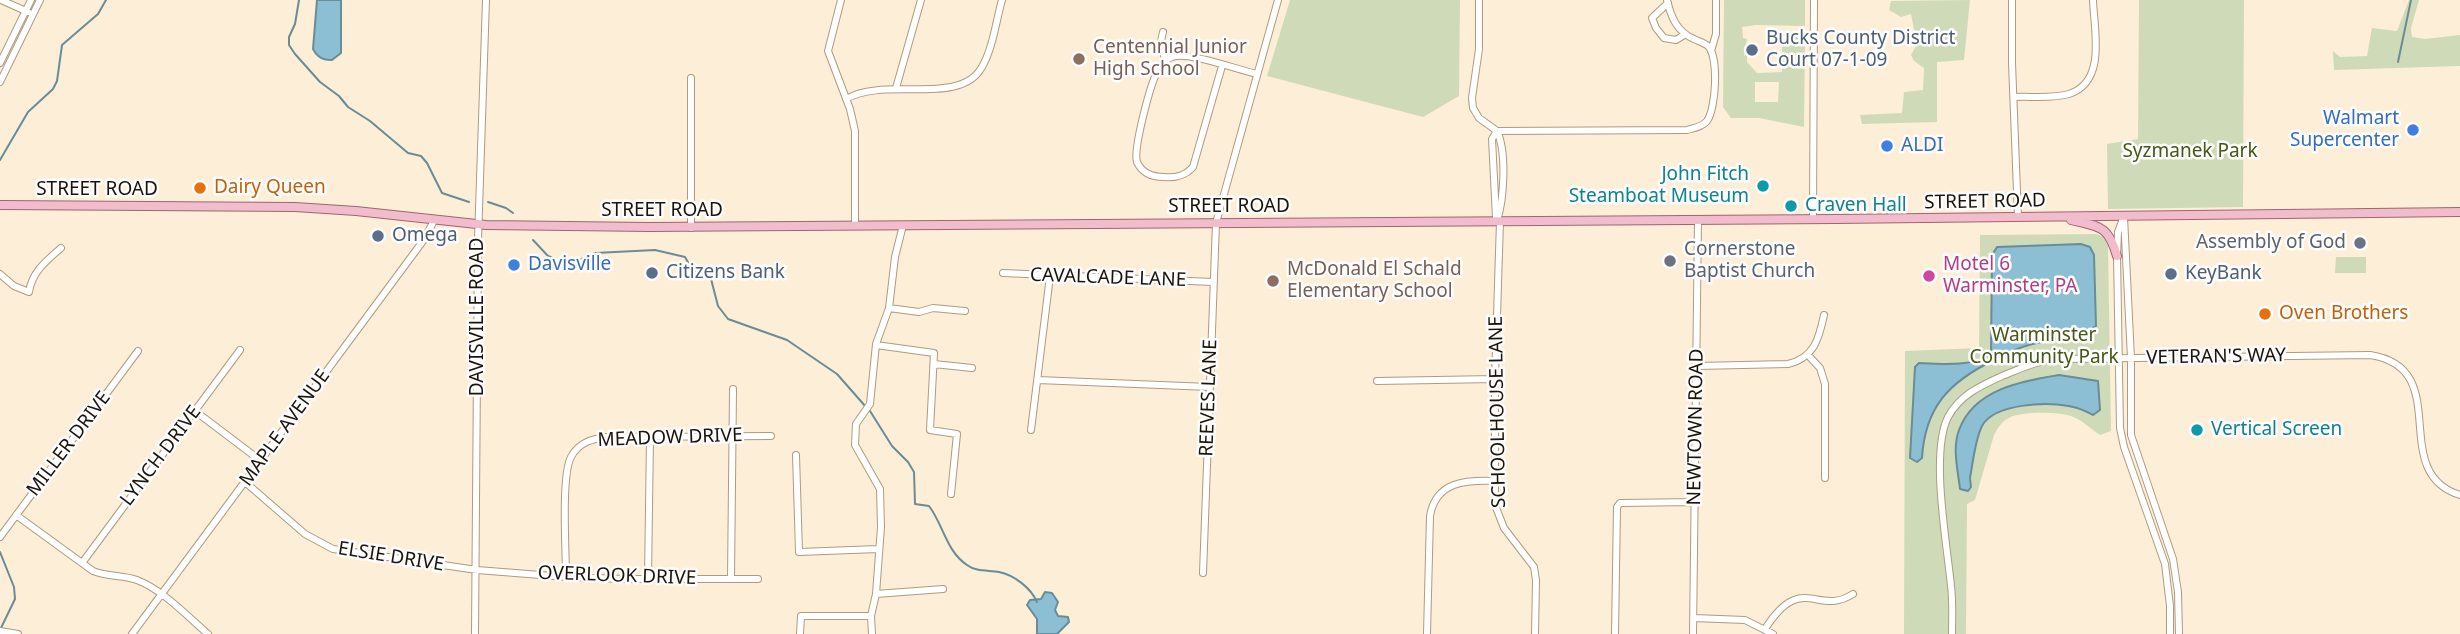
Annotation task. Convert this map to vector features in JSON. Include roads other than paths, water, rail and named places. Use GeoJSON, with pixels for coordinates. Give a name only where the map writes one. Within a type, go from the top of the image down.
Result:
{"type":"FeatureCollection","features":[{"type":"Feature","properties":{"kind":"main road","name":"STREET ROAD"},"geometry":{"type":"LineString","coordinates":[[0,205],[295,207],[479,225],[691,228],[2460,212]]}},
{"type":"Feature","properties":{"kind":"main road"},"geometry":{"type":"LineString","coordinates":[[2058,216],[2104,230],[2112,239],[2117,256]]}},
{"type":"Feature","properties":{"kind":"street"},"geometry":{"type":"LineString","coordinates":[[1,0],[33,14]]}},
{"type":"Feature","properties":{"kind":"street"},"geometry":{"type":"LineString","coordinates":[[0,63],[31,0]]}},
{"type":"Feature","properties":{"kind":"street"},"geometry":{"type":"LineString","coordinates":[[0,82],[40,0]]}},
{"type":"Feature","properties":{"kind":"street","name":"DAVISVILLE ROAD"},"geometry":{"type":"LineString","coordinates":[[475,634],[479,225],[486,0]]}},
{"type":"Feature","properties":{"kind":"street"},"geometry":{"type":"LineString","coordinates":[[841,0],[828,51],[855,131],[855,225]]}},
{"type":"Feature","properties":{"kind":"street"},"geometry":{"type":"LineString","coordinates":[[896,88],[921,0]]}},
{"type":"Feature","properties":{"kind":"street"},"geometry":{"type":"LineString","coordinates":[[846,99],[873,89],[953,88],[972,80],[986,61],[1002,0]]}},
{"type":"Feature","properties":{"kind":"street","name":"REEVES LANE"},"geometry":{"type":"LineString","coordinates":[[1203,573],[1216,223],[1278,0]]}},
{"type":"Feature","properties":{"kind":"street"},"geometry":{"type":"LineString","coordinates":[[1479,0],[1479,49],[1473,108],[1479,118],[1497,131],[1677,131],[1700,126],[1708,120],[1713,108],[1715,57],[1707,45],[1684,35],[1671,17],[1668,1]]}},
{"type":"Feature","properties":{"kind":"street"},"geometry":{"type":"LineString","coordinates":[[1711,51],[1716,34],[1716,0]]}},
{"type":"Feature","properties":{"kind":"street"},"geometry":{"type":"LineString","coordinates":[[1812,219],[1814,0]]}},
{"type":"Feature","properties":{"kind":"street"},"geometry":{"type":"LineString","coordinates":[[2012,0],[2018,217]]}},
{"type":"Feature","properties":{"kind":"street"},"geometry":{"type":"LineString","coordinates":[[2014,97],[2065,95],[2076,91],[2085,83],[2093,72],[2096,58],[2093,0]]}},
{"type":"Feature","properties":{"kind":"street"},"geometry":{"type":"LineString","coordinates":[[1668,1],[1652,18],[1656,28],[1664,38],[1676,40],[1684,35]]}},
{"type":"Feature","properties":{"kind":"street"},"geometry":{"type":"LineString","coordinates":[[1163,32],[1161,41],[1166,60]]}},
{"type":"Feature","properties":{"kind":"street"},"geometry":{"type":"LineString","coordinates":[[1222,66],[1193,167],[1176,178],[1154,177],[1140,167],[1136,151],[1157,72],[1166,60],[1182,56],[1256,74]]}},
{"type":"Feature","properties":{"kind":"street"},"geometry":{"type":"LineString","coordinates":[[691,78],[691,228]]}},
{"type":"Feature","properties":{"kind":"street","name":"SCHOOLHOUSE LANE"},"geometry":{"type":"LineString","coordinates":[[1497,131],[1492,139],[1494,204],[1498,221],[1495,505],[1500,521],[1534,567],[1535,634]]}},
{"type":"Feature","properties":{"kind":"street"},"geometry":{"type":"LineString","coordinates":[[2124,216],[2118,232],[2117,256],[2120,428],[2124,447],[2165,564],[2169,595],[2169,634]]}},
{"type":"Feature","properties":{"kind":"street"},"geometry":{"type":"LineString","coordinates":[[2124,216],[2131,435],[2175,568],[2179,634]]}},
{"type":"Feature","properties":{"kind":"street","name":"MAPLE AVENUE"},"geometry":{"type":"LineString","coordinates":[[132,634],[423,240],[435,219]]}},
{"type":"Feature","properties":{"kind":"street","name":"NEWTOWN ROAD"},"geometry":{"type":"LineString","coordinates":[[1693,634],[1698,220]]}},
{"type":"Feature","properties":{"kind":"street"},"geometry":{"type":"LineString","coordinates":[[872,634],[871,616],[876,594],[881,527],[880,489],[855,445],[856,424],[870,404],[876,345],[889,308],[895,257],[903,225]]}},
{"type":"Feature","properties":{"kind":"street"},"geometry":{"type":"LineString","coordinates":[[0,274],[14,286],[29,292],[30,282],[36,273],[61,248]]}},
{"type":"Feature","properties":{"kind":"street","name":"CAVALCADE LANE"},"geometry":{"type":"LineString","coordinates":[[1003,274],[1213,282]]}},
{"type":"Feature","properties":{"kind":"street"},"geometry":{"type":"LineString","coordinates":[[1031,430],[1050,276]]}},
{"type":"Feature","properties":{"kind":"street"},"geometry":{"type":"LineString","coordinates":[[889,308],[919,312],[933,308],[965,311]]}},
{"type":"Feature","properties":{"kind":"street"},"geometry":{"type":"LineString","coordinates":[[1697,366],[1788,364],[1808,355],[1818,339],[1824,315]]}},
{"type":"Feature","properties":{"kind":"street"},"geometry":{"type":"LineString","coordinates":[[876,345],[934,353],[930,430],[957,434],[951,494]]}},
{"type":"Feature","properties":{"kind":"street","name":"LYNCH DRIVE"},"geometry":{"type":"LineString","coordinates":[[82,563],[240,349]]}},
{"type":"Feature","properties":{"kind":"street","name":"MILLER DRIVE"},"geometry":{"type":"LineString","coordinates":[[0,537],[138,351]]}},
{"type":"Feature","properties":{"kind":"street"},"geometry":{"type":"LineString","coordinates":[[1808,355],[1820,369],[1825,384],[1825,478]]}},
{"type":"Feature","properties":{"kind":"street","name":"VETERAN'S WAY"},"geometry":{"type":"LineString","coordinates":[[1952,634],[1952,591],[1939,456],[1941,439],[1953,410],[1963,398],[1979,386],[2038,362],[2058,359],[2324,355],[2370,355],[2381,358],[2402,371],[2415,390],[2420,408],[2421,451],[2428,471],[2441,485],[2460,495]]}},
{"type":"Feature","properties":{"kind":"street"},"geometry":{"type":"LineString","coordinates":[[934,364],[972,368]]}},
{"type":"Feature","properties":{"kind":"street"},"geometry":{"type":"LineString","coordinates":[[1377,381],[1495,379]]}},
{"type":"Feature","properties":{"kind":"street"},"geometry":{"type":"LineString","coordinates":[[1038,380],[1209,387]]}},
{"type":"Feature","properties":{"kind":"street"},"geometry":{"type":"LineString","coordinates":[[731,579],[733,389]]}},
{"type":"Feature","properties":{"kind":"street"},"geometry":{"type":"LineString","coordinates":[[195,411],[261,461]]}},
{"type":"Feature","properties":{"kind":"street"},"geometry":{"type":"LineString","coordinates":[[648,579],[650,436]]}},
{"type":"Feature","properties":{"kind":"street","name":"MEADOW DRIVE"},"geometry":{"type":"LineString","coordinates":[[565,577],[566,475],[571,458],[579,447],[594,438],[771,436]]}},
{"type":"Feature","properties":{"kind":"street"},"geometry":{"type":"LineString","coordinates":[[796,455],[799,552],[878,549]]}},
{"type":"Feature","properties":{"kind":"street"},"geometry":{"type":"LineString","coordinates":[[1427,634],[1430,516],[1433,504],[1443,490],[1457,483],[1471,480],[1495,481]]}},
{"type":"Feature","properties":{"kind":"street","name":"ELSIE DRIVE"},"geometry":{"type":"LineString","coordinates":[[245,482],[305,534],[326,547],[477,570]]}},
{"type":"Feature","properties":{"kind":"street"},"geometry":{"type":"LineString","coordinates":[[1615,634],[1617,507],[1620,503],[1695,502]]}},
{"type":"Feature","properties":{"kind":"street"},"geometry":{"type":"LineString","coordinates":[[16,515],[100,574],[139,581],[161,595],[208,634]]}},
{"type":"Feature","properties":{"kind":"street","name":"OVERLOOK DRIVE"},"geometry":{"type":"LineString","coordinates":[[477,570],[565,577],[758,579]]}},
{"type":"Feature","properties":{"kind":"street"},"geometry":{"type":"LineString","coordinates":[[876,594],[943,589]]}},
{"type":"Feature","properties":{"kind":"street"},"geometry":{"type":"LineString","coordinates":[[1765,629],[1779,608],[1794,599],[1838,600],[1853,594]]}},
{"type":"Feature","properties":{"kind":"street"},"geometry":{"type":"LineString","coordinates":[[800,634],[801,615],[871,616]]}},
{"type":"Feature","properties":{"kind":"street"},"geometry":{"type":"LineString","coordinates":[[1694,618],[1745,620],[1773,634]]}},
{"type":"Feature","properties":{"kind":"street"},"geometry":{"type":"LineString","coordinates":[[0,631],[18,634]]}},
{"type":"Feature","properties":{"kind":"water"},"geometry":{"type":"Polygon","coordinates":[[[317,0],[341,0],[341,53],[332,60],[321,58],[313,49],[317,0]]]}},
{"type":"Feature","properties":{"kind":"water"},"geometry":{"type":"Polygon","coordinates":[[[2081,244],[2090,247],[2094,255],[2096,326],[2072,336],[2016,349],[1964,377],[1942,398],[1934,410],[1924,440],[1922,458],[1917,462],[1910,458],[1915,367],[1919,363],[1966,363],[1991,354],[1992,255],[1997,247],[2081,244]]]}},
{"type":"Feature","properties":{"kind":"water"},"geometry":{"type":"Polygon","coordinates":[[[2059,375],[2098,381],[2100,410],[2093,415],[2063,405],[2038,404],[1998,412],[1982,426],[1976,444],[1971,487],[1968,491],[1960,489],[1956,444],[1966,416],[1987,396],[2001,389],[2059,375]]]}},
{"type":"Feature","properties":{"kind":"water"},"geometry":{"type":"Polygon","coordinates":[[[1045,592],[1052,593],[1058,602],[1055,610],[1058,616],[1068,617],[1069,622],[1057,634],[1037,634],[1037,619],[1027,605],[1030,600],[1041,599],[1045,592]]]}},
{"type":"Feature","properties":{"kind":"waterway"},"geometry":{"type":"LineString","coordinates":[[0,160],[28,112],[53,89],[57,81],[62,45],[98,14],[106,0]]}},
{"type":"Feature","properties":{"kind":"waterway"},"geometry":{"type":"LineString","coordinates":[[299,0],[295,24],[289,37],[289,45],[295,54],[320,82],[339,96],[348,107],[370,121],[408,153],[421,156],[442,193],[469,202]]}},
{"type":"Feature","properties":{"kind":"waterway"},"geometry":{"type":"LineString","coordinates":[[2398,62],[2411,0]]}},
{"type":"Feature","properties":{"kind":"waterway"},"geometry":{"type":"LineString","coordinates":[[488,202],[513,213]]}},
{"type":"Feature","properties":{"kind":"waterway"},"geometry":{"type":"LineString","coordinates":[[533,240],[553,258]]}},
{"type":"Feature","properties":{"kind":"waterway"},"geometry":{"type":"LineString","coordinates":[[566,265],[569,267],[595,253],[655,250],[685,257],[693,271],[711,279],[718,306],[728,319],[787,340],[837,374],[866,407]]}},
{"type":"Feature","properties":{"kind":"waterway"},"geometry":{"type":"LineString","coordinates":[[870,411],[892,446],[914,472],[915,504],[929,506],[949,545],[960,559],[974,569],[1010,576],[1026,587],[1037,602]]}},
{"type":"Feature","properties":{"kind":"waterway"},"geometry":{"type":"LineString","coordinates":[[0,552],[14,587],[15,599],[0,630]]}},
{"type":"Feature","properties":{"kind":"place","name":"Bucks County District Court 07-1-09"},"geometry":{"type":"Point","coordinates":[1752,50]}},
{"type":"Feature","properties":{"kind":"place","name":"Centennial Junior High School"},"geometry":{"type":"Point","coordinates":[1079,59]}},
{"type":"Feature","properties":{"kind":"place","name":"Walmart Supercenter"},"geometry":{"type":"Point","coordinates":[2413,130]}},
{"type":"Feature","properties":{"kind":"place","name":"ALDI"},"geometry":{"type":"Point","coordinates":[1887,146]}},
{"type":"Feature","properties":{"kind":"place","name":"John Fitch Steamboat Museum"},"geometry":{"type":"Point","coordinates":[1763,186]}},
{"type":"Feature","properties":{"kind":"place","name":"Dairy Queen"},"geometry":{"type":"Point","coordinates":[200,188]}},
{"type":"Feature","properties":{"kind":"place","name":"Craven Hall"},"geometry":{"type":"Point","coordinates":[1791,206]}},
{"type":"Feature","properties":{"kind":"place","name":"Omega"},"geometry":{"type":"Point","coordinates":[378,236]}},
{"type":"Feature","properties":{"kind":"place","name":"Assembly of God"},"geometry":{"type":"Point","coordinates":[2360,243]}},
{"type":"Feature","properties":{"kind":"place","name":"Cornerstone Baptist Church"},"geometry":{"type":"Point","coordinates":[1670,261]}},
{"type":"Feature","properties":{"kind":"place","name":"Davisville"},"geometry":{"type":"Point","coordinates":[514,265]}},
{"type":"Feature","properties":{"kind":"place","name":"Citizens Bank"},"geometry":{"type":"Point","coordinates":[652,273]}},
{"type":"Feature","properties":{"kind":"place","name":"KeyBank"},"geometry":{"type":"Point","coordinates":[2171,274]}},
{"type":"Feature","properties":{"kind":"place","name":"Motel 6 Warminster, PA"},"geometry":{"type":"Point","coordinates":[1929,276]}},
{"type":"Feature","properties":{"kind":"place","name":"McDonald El Schald Elementary School"},"geometry":{"type":"Point","coordinates":[1273,281]}},
{"type":"Feature","properties":{"kind":"place","name":"Oven Brothers"},"geometry":{"type":"Point","coordinates":[2265,314]}},
{"type":"Feature","properties":{"kind":"place","name":"Vertical Screen"},"geometry":{"type":"Point","coordinates":[2197,430]}},
{"type":"Feature","properties":{"kind":"park label","name":"Syzmanek Park"},"geometry":{"type":"Point","coordinates":[2190,152]}},
{"type":"Feature","properties":{"kind":"park label","name":"Warminster Community Park"},"geometry":{"type":"Point","coordinates":[2044,347]}}]}
